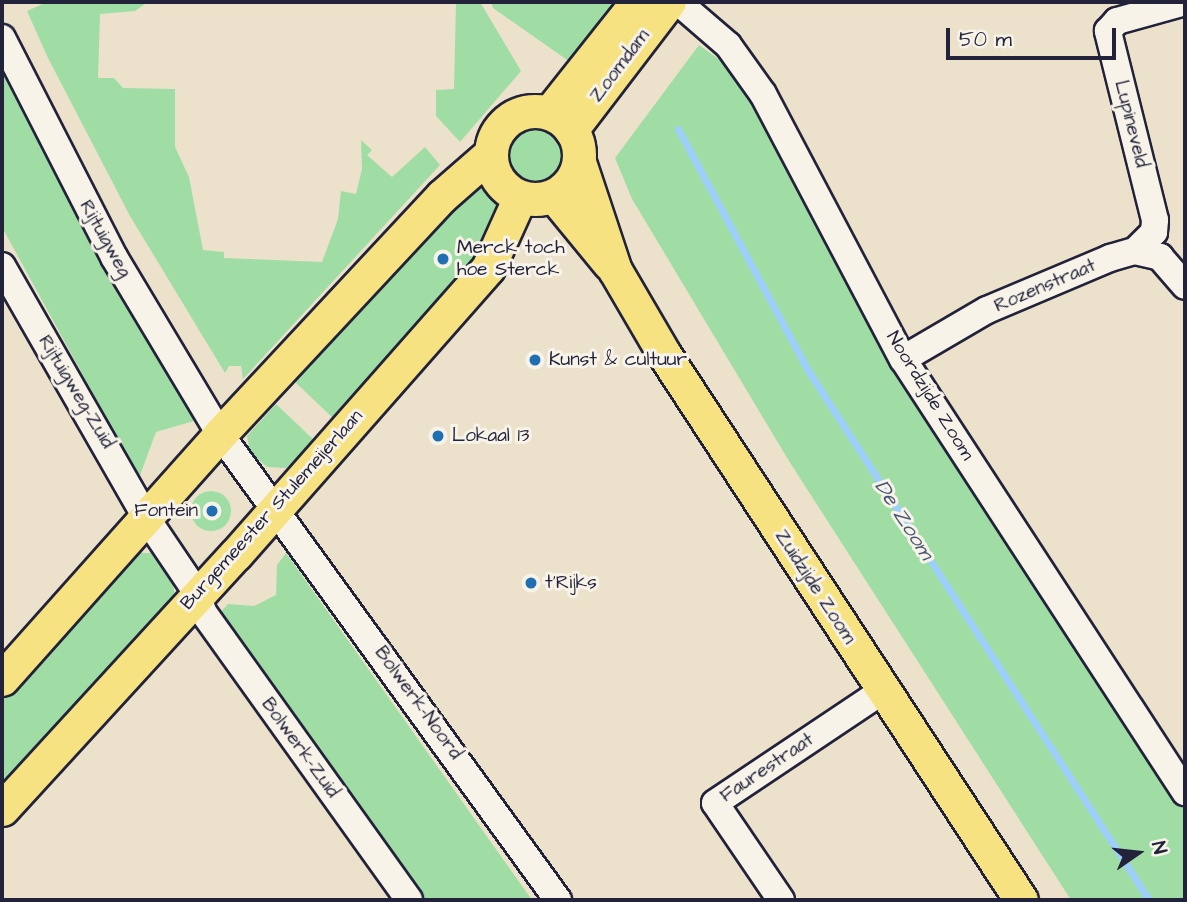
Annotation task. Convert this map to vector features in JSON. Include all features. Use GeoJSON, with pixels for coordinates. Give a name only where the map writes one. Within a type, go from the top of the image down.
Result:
{"type":"FeatureCollection","features":[{"type":"Feature","properties":{"kind":"main road","name":"Zoomdam"},"geometry":{"type":"LineString","coordinates":[[566,135],[637,2]]}},
{"type":"Feature","properties":{"kind":"main road","name":"Zoomdam"},"geometry":{"type":"LineString","coordinates":[[566,135],[669,2]]}},
{"type":"Feature","properties":{"kind":"main road"},"geometry":{"type":"LineString","coordinates":[[2,679],[220,434],[442,196],[490,155],[499,129],[512,117],[528,111],[566,135],[568,186],[554,195],[536,200],[520,197],[500,183],[490,155]]}},
{"type":"Feature","properties":{"kind":"main road","name":"Zuidzijde Zoom"},"geometry":{"type":"LineString","coordinates":[[566,135],[615,270],[664,354],[1021,900]]}},
{"type":"Feature","properties":{"kind":"main road","name":"Zuidzijde Zoom"},"geometry":{"type":"LineString","coordinates":[[554,195],[591,245],[615,270]]}},
{"type":"Feature","properties":{"kind":"main road","name":"Burgemeester Stulemeijerlaan"},"geometry":{"type":"LineString","coordinates":[[2,809],[488,268],[520,197]]}},
{"type":"Feature","properties":{"kind":"street","name":"Noordzijde Zoom"},"geometry":{"type":"LineString","coordinates":[[678,2],[728,45],[763,94],[903,359],[1185,792]]}},
{"type":"Feature","properties":{"kind":"street","name":"Lupineveld"},"geometry":{"type":"LineString","coordinates":[[1135,251],[1154,232],[1155,220],[1108,31],[1117,22],[1185,2]]}},
{"type":"Feature","properties":{"kind":"street","name":"Rijtuigweg"},"geometry":{"type":"LineString","coordinates":[[2,38],[114,257],[220,434],[274,508]]}},
{"type":"Feature","properties":{"kind":"street","name":"Rozenstraat"},"geometry":{"type":"LineString","coordinates":[[903,359],[988,310],[1135,251]]}},
{"type":"Feature","properties":{"kind":"street"},"geometry":{"type":"LineString","coordinates":[[1135,251],[1160,257],[1185,286]]}},
{"type":"Feature","properties":{"kind":"street","name":"Rijtuigweg-Zuid"},"geometry":{"type":"LineString","coordinates":[[2,267],[120,466],[147,519],[197,593]]}},
{"type":"Feature","properties":{"kind":"street","name":"Bolwerk-Noord"},"geometry":{"type":"LineString","coordinates":[[274,508],[558,900]]}},
{"type":"Feature","properties":{"kind":"street","name":"Bolwerk-Zuid"},"geometry":{"type":"LineString","coordinates":[[197,593],[203,612],[404,899]]}},
{"type":"Feature","properties":{"kind":"street","name":"Faurestraat"},"geometry":{"type":"LineString","coordinates":[[781,900],[715,803],[882,691]]}},
{"type":"Feature","properties":{"kind":"green space"},"geometry":{"type":"Polygon","coordinates":[[[47,2],[148,2],[135,11],[100,14],[98,78],[114,78],[123,88],[175,89],[175,147],[189,177],[203,250],[224,252],[224,258],[322,262],[338,219],[341,191],[356,194],[362,169],[361,140],[372,150],[367,155],[392,177],[425,147],[440,165],[243,379],[241,366],[229,366],[225,373],[130,216],[48,58],[27,11],[47,2]]]}},
{"type":"Feature","properties":{"kind":"green space"},"geometry":{"type":"Polygon","coordinates":[[[456,2],[480,2],[521,71],[460,142],[436,116],[436,90],[454,89],[456,2]]]}},
{"type":"Feature","properties":{"kind":"green space"},"geometry":{"type":"Polygon","coordinates":[[[491,2],[623,2],[570,62],[493,8],[491,2]]]}},
{"type":"Feature","properties":{"kind":"green space"},"geometry":{"type":"Polygon","coordinates":[[[699,45],[724,63],[762,118],[1185,805],[1185,900],[1071,900],[789,461],[632,199],[615,158],[699,45]]]}},
{"type":"Feature","properties":{"kind":"green space"},"geometry":{"type":"Polygon","coordinates":[[[2,52],[197,409],[194,421],[156,432],[139,478],[2,227],[2,52]]]}},
{"type":"Feature","properties":{"kind":"green space"},"geometry":{"type":"Polygon","coordinates":[[[536,129],[555,136],[562,155],[555,174],[536,181],[517,174],[510,155],[517,136],[536,129]]]}},
{"type":"Feature","properties":{"kind":"green space"},"geometry":{"type":"Polygon","coordinates":[[[488,184],[500,198],[486,244],[413,336],[336,421],[295,382],[462,195],[488,184]]]}},
{"type":"Feature","properties":{"kind":"green space"},"geometry":{"type":"Polygon","coordinates":[[[276,404],[316,442],[286,468],[267,467],[250,452],[247,436],[276,404]]]}},
{"type":"Feature","properties":{"kind":"green space"},"geometry":{"type":"Polygon","coordinates":[[[211,491],[219,492],[225,497],[230,503],[230,519],[225,525],[219,530],[211,531],[203,530],[197,525],[192,519],[191,511],[192,503],[197,497],[203,492],[211,491]]]}},
{"type":"Feature","properties":{"kind":"green space"},"geometry":{"type":"Polygon","coordinates":[[[125,553],[153,553],[172,572],[176,607],[2,795],[2,690],[125,553]]]}},
{"type":"Feature","properties":{"kind":"green space"},"geometry":{"type":"Polygon","coordinates":[[[286,553],[532,900],[423,900],[218,615],[228,604],[254,606],[276,595],[277,565],[286,553]]]}},
{"type":"Feature","properties":{"kind":"waterway","name":"De Zoom"},"geometry":{"type":"LineString","coordinates":[[678,129],[809,372],[1149,900]]}},
{"type":"Feature","properties":{"kind":"place","name":"Merck toch hoe Sterck"},"geometry":{"type":"Point","coordinates":[443,259]}},
{"type":"Feature","properties":{"kind":"place","name":"Kunst & cultuur"},"geometry":{"type":"Point","coordinates":[535,360]}},
{"type":"Feature","properties":{"kind":"place","name":"Lokaal 13"},"geometry":{"type":"Point","coordinates":[438,436]}},
{"type":"Feature","properties":{"kind":"place","name":"Fontein"},"geometry":{"type":"Point","coordinates":[212,511]}},
{"type":"Feature","properties":{"kind":"place","name":"t'Rijks"},"geometry":{"type":"Point","coordinates":[531,583]}}]}
